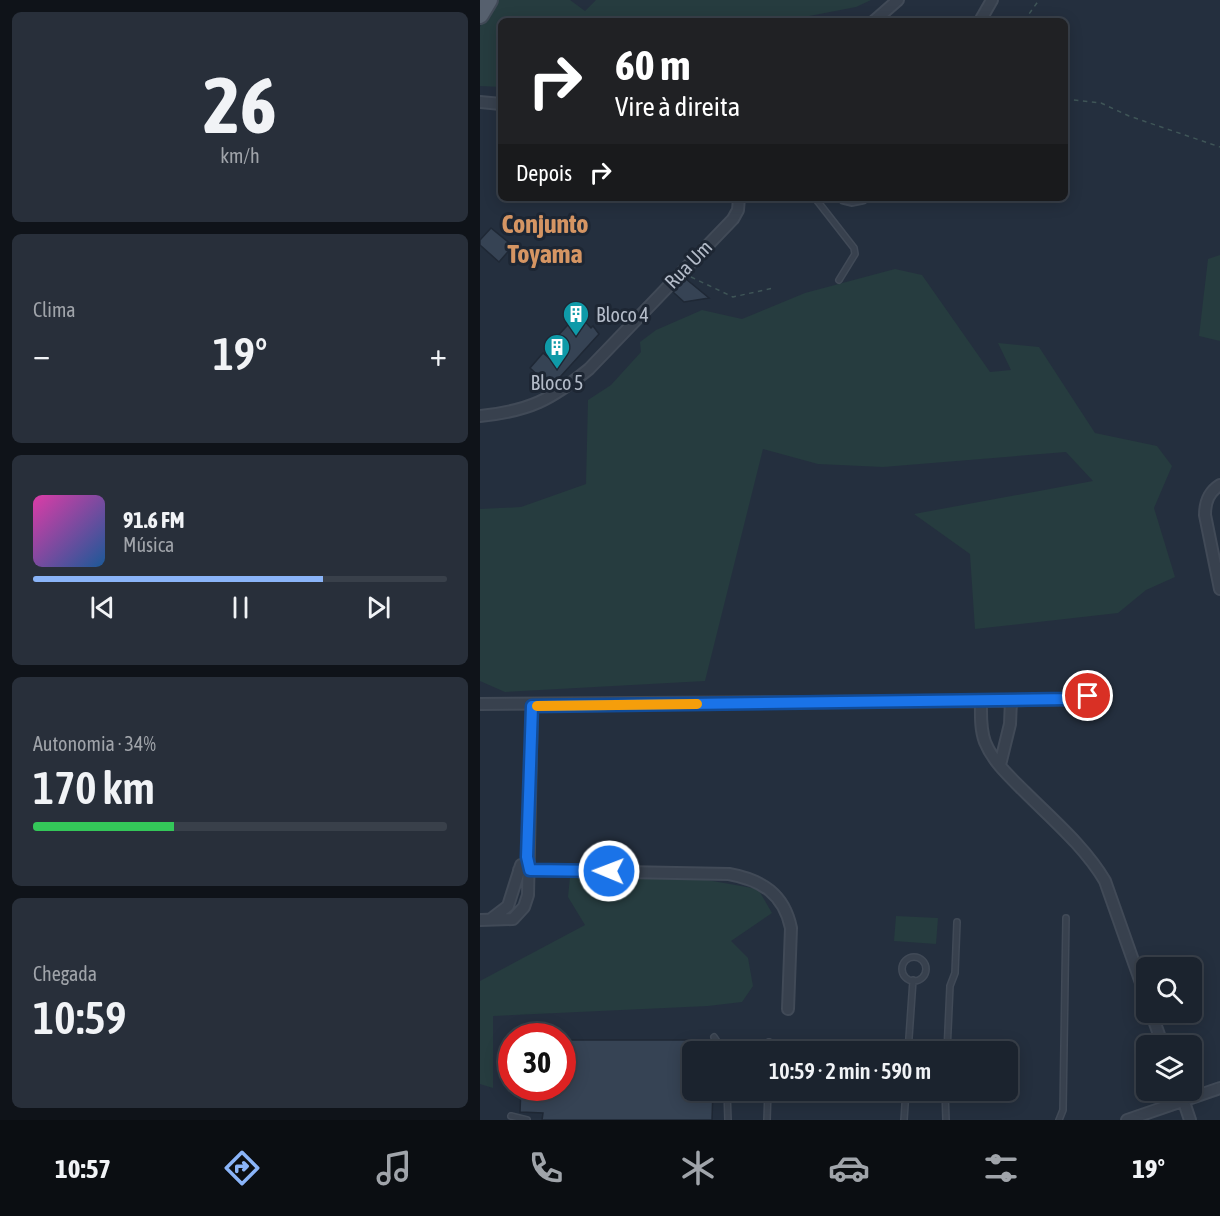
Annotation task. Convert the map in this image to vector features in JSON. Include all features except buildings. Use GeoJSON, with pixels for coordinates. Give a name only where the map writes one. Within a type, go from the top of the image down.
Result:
{"type":"FeatureCollection","features":[{"type":"Feature","properties":{"kind":"main road"},"geometry":{"type":"LineString","coordinates":[[480,15],[489,0]]}},
{"type":"Feature","properties":{"kind":"street"},"geometry":{"type":"LineString","coordinates":[[877,18],[898,0]]}},
{"type":"Feature","properties":{"kind":"street"},"geometry":{"type":"LineString","coordinates":[[982,18],[992,0]]}},
{"type":"Feature","properties":{"kind":"street"},"geometry":{"type":"LineString","coordinates":[[480,102],[498,104]]}},
{"type":"Feature","properties":{"kind":"street","name":"Rua Um"},"geometry":{"type":"LineString","coordinates":[[480,416],[543,402],[568,386],[615,342],[733,219],[738,210],[739,201]]}},
{"type":"Feature","properties":{"kind":"street"},"geometry":{"type":"LineString","coordinates":[[1220,484],[1209,496],[1205,515],[1220,589]]}},
{"type":"Feature","properties":{"kind":"street"},"geometry":{"type":"LineString","coordinates":[[480,704],[532,706],[1011,700],[1068,699],[1088,696]]}},
{"type":"Feature","properties":{"kind":"street"},"geometry":{"type":"LineString","coordinates":[[981,700],[982,735],[1000,765],[1095,864],[1105,881],[1136,969]]}},
{"type":"Feature","properties":{"kind":"street"},"geometry":{"type":"LineString","coordinates":[[1000,765],[1010,724],[1011,700]]}},
{"type":"Feature","properties":{"kind":"street"},"geometry":{"type":"LineString","coordinates":[[485,920],[508,906],[524,870],[527,857],[532,706]]}},
{"type":"Feature","properties":{"kind":"street"},"geometry":{"type":"LineString","coordinates":[[524,870],[729,874],[757,881],[770,888],[777,897],[791,928],[788,1009]]}},
{"type":"Feature","properties":{"kind":"street"},"geometry":{"type":"LineString","coordinates":[[1202,1091],[1220,1088]]}},
{"type":"Feature","properties":{"kind":"street"},"geometry":{"type":"LineString","coordinates":[[1127,1120],[1168,1101]]}},
{"type":"Feature","properties":{"kind":"street"},"geometry":{"type":"LineString","coordinates":[[1183,1101],[1190,1120]]}},
{"type":"Feature","properties":{"kind":"lane"},"geometry":{"type":"LineString","coordinates":[[817,201],[854,248],[855,254],[839,280]]}},
{"type":"Feature","properties":{"kind":"lane"},"geometry":{"type":"LineString","coordinates":[[1059,1120],[1064,1110],[1066,918]]}},
{"type":"Feature","properties":{"kind":"lane"},"geometry":{"type":"LineString","coordinates":[[948,1041],[950,986],[955,974],[957,922]]}},
{"type":"Feature","properties":{"kind":"lane"},"geometry":{"type":"LineString","coordinates":[[915,957],[922,960],[926,967],[924,975],[913,980],[903,974],[902,966],[907,959],[915,957]]}},
{"type":"Feature","properties":{"kind":"lane"},"geometry":{"type":"LineString","coordinates":[[909,1041],[913,980]]}},
{"type":"Feature","properties":{"kind":"lane"},"geometry":{"type":"LineString","coordinates":[[714,1037],[717,1041]]}},
{"type":"Feature","properties":{"kind":"lane"},"geometry":{"type":"LineString","coordinates":[[727,1101],[728,1120]]}},
{"type":"Feature","properties":{"kind":"lane"},"geometry":{"type":"LineString","coordinates":[[767,1120],[768,1101]]}},
{"type":"Feature","properties":{"kind":"lane"},"geometry":{"type":"LineString","coordinates":[[904,1120],[905,1101]]}},
{"type":"Feature","properties":{"kind":"lane"},"geometry":{"type":"LineString","coordinates":[[945,1101],[946,1120]]}},
{"type":"Feature","properties":{"kind":"lane"},"geometry":{"type":"LineString","coordinates":[[511,1116],[527,1120]]}},
{"type":"Feature","properties":{"kind":"path"},"geometry":{"type":"LineString","coordinates":[[1026,18],[1039,0]]}},
{"type":"Feature","properties":{"kind":"path"},"geometry":{"type":"LineString","coordinates":[[1068,99],[1101,103],[1129,116],[1220,147]]}},
{"type":"Feature","properties":{"kind":"path"},"geometry":{"type":"LineString","coordinates":[[679,273],[733,297],[773,288]]}},
{"type":"Feature","properties":{"kind":"green space"},"geometry":{"type":"Polygon","coordinates":[[[493,0],[570,0],[585,11],[596,0],[871,0],[856,7],[799,18],[498,18],[498,87],[480,86],[480,27],[493,0]]]}},
{"type":"Feature","properties":{"kind":"green space"},"geometry":{"type":"Polygon","coordinates":[[[1220,255],[1220,341],[1199,336],[1208,259],[1220,255]]]}},
{"type":"Feature","properties":{"kind":"green space"},"geometry":{"type":"Polygon","coordinates":[[[895,269],[922,275],[990,372],[1011,370],[998,343],[1039,347],[1095,433],[1157,446],[1172,466],[1154,508],[1175,577],[1146,590],[1118,613],[975,629],[970,554],[914,514],[1093,481],[1066,452],[883,467],[818,464],[763,449],[705,681],[505,692],[480,681],[480,509],[521,507],[586,484],[588,400],[611,385],[641,352],[640,342],[656,330],[702,310],[742,319],[805,293],[895,269]]]}},
{"type":"Feature","properties":{"kind":"green space"},"geometry":{"type":"Polygon","coordinates":[[[570,877],[707,880],[758,889],[772,913],[731,941],[748,958],[753,986],[742,1002],[708,1006],[493,1016],[493,1088],[480,1084],[480,981],[585,925],[568,897],[570,877]]]}},
{"type":"Feature","properties":{"kind":"green space"},"geometry":{"type":"Polygon","coordinates":[[[896,916],[938,918],[936,944],[894,941],[896,916]]]}},
{"type":"Feature","properties":{"kind":"slow traffic"},"geometry":{"type":"LineString","coordinates":[[537,706],[697,704]]}},
{"type":"Feature","properties":{"kind":"place","name":"Bloco 4"},"geometry":{"type":"Point","coordinates":[576,337]}},
{"type":"Feature","properties":{"kind":"place","name":"Bloco 5"},"geometry":{"type":"Point","coordinates":[557,370]}},
{"type":"Feature","properties":{"kind":"district","name":"Conjunto Toyama"},"geometry":{"type":"Point","coordinates":[545,239]}},
{"type":"Feature","properties":{"kind":"route"},"geometry":{"type":"LineString","coordinates":[[609,871],[530,870],[527,857],[532,706],[1068,699],[1088,696]]}}]}
